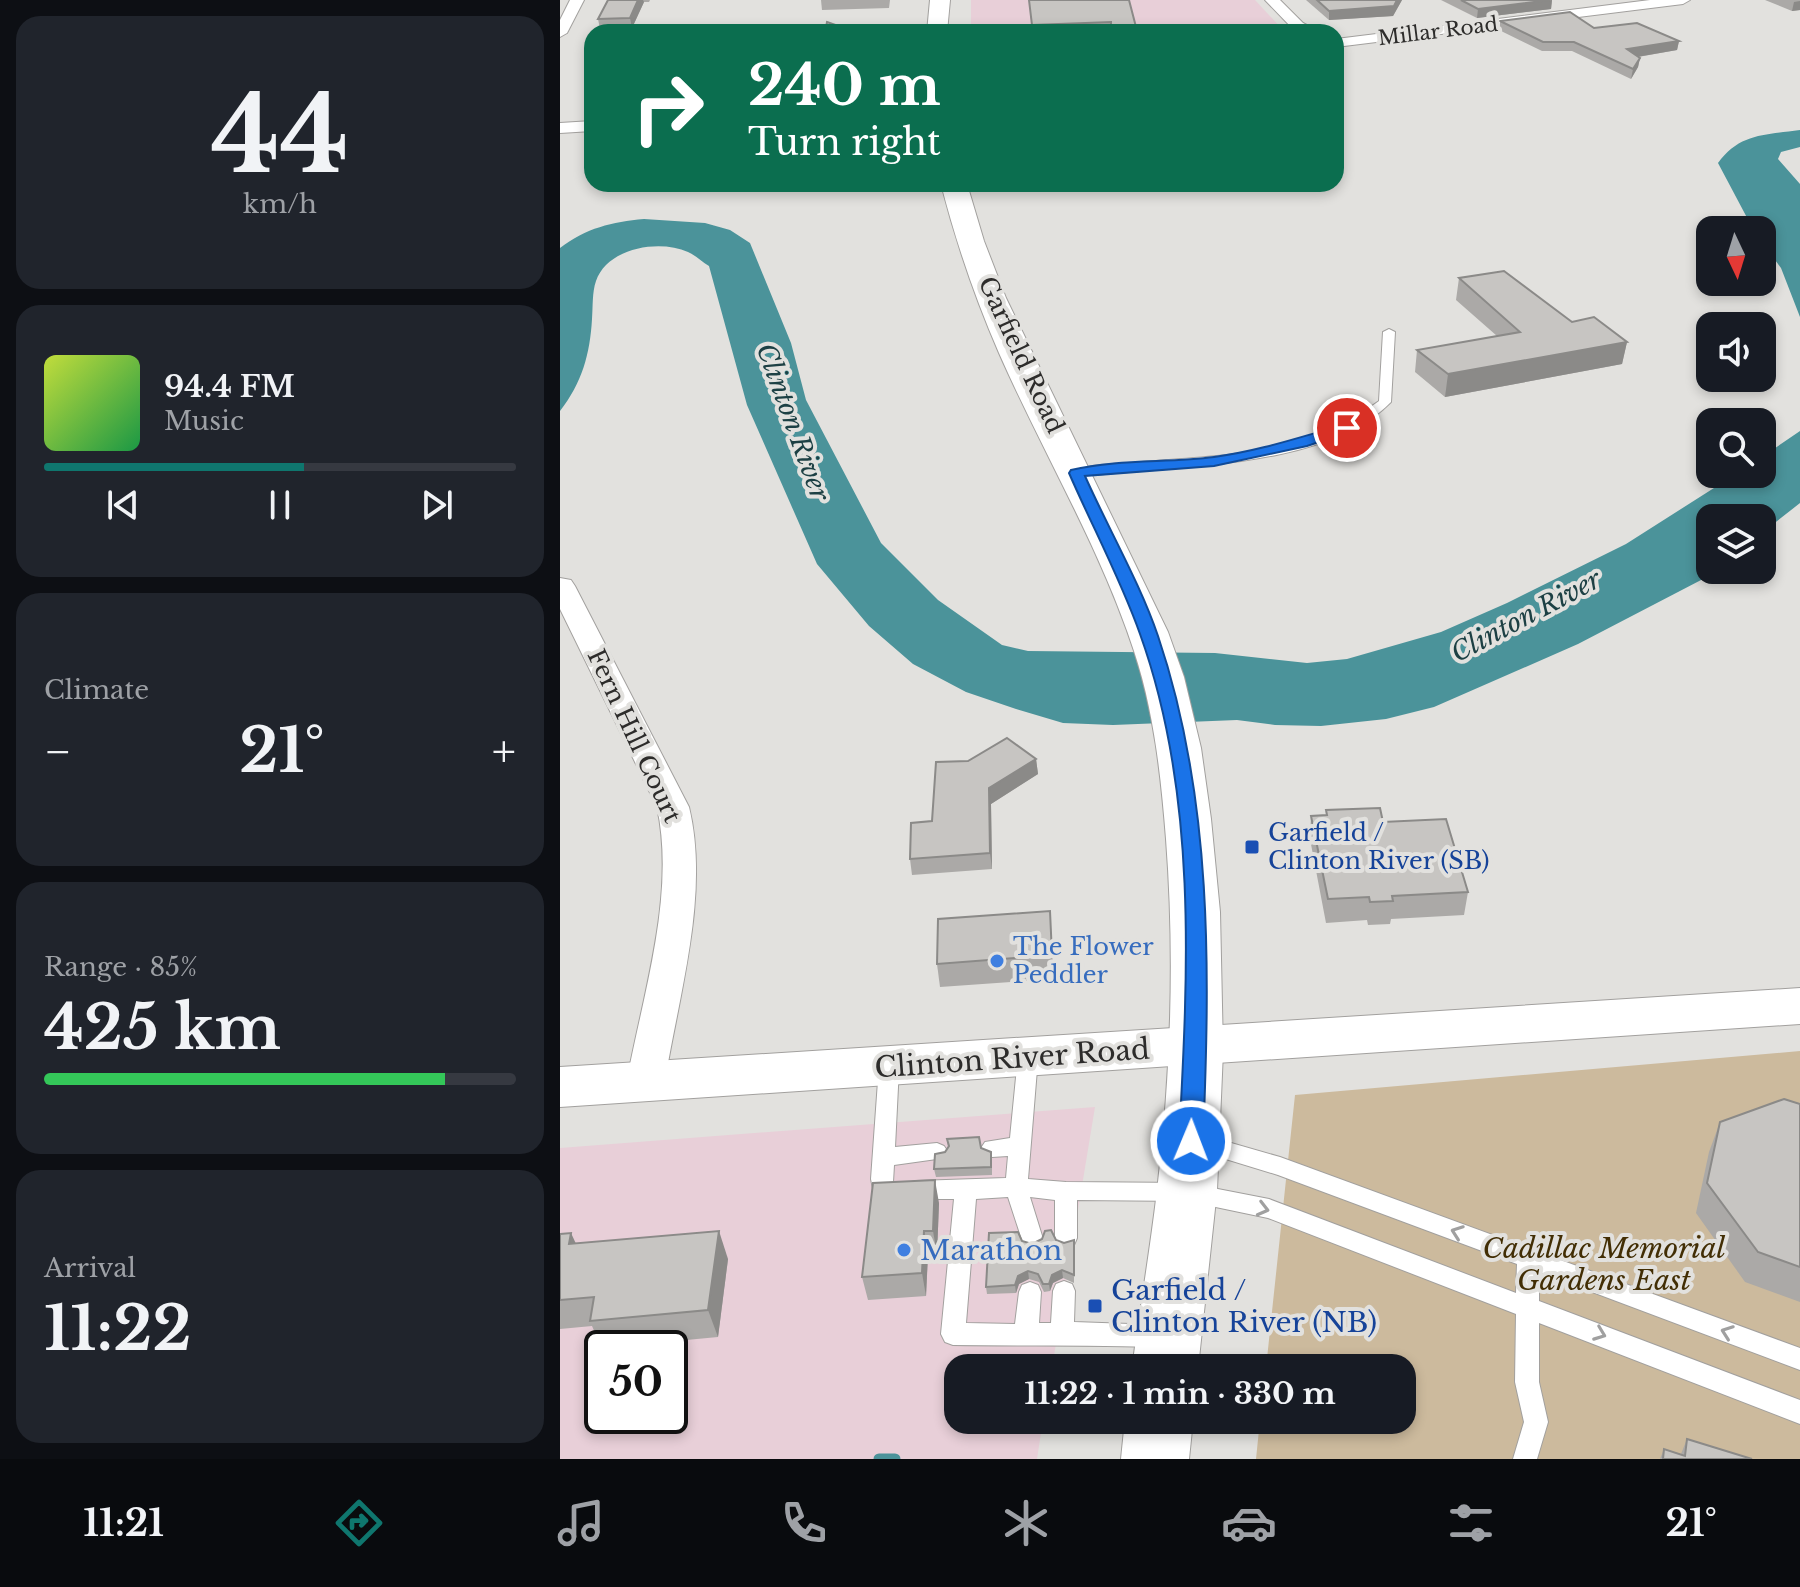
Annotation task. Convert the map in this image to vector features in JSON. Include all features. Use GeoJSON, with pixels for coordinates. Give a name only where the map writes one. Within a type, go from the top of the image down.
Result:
{"type":"FeatureCollection","features":[{"type":"Feature","properties":{"kind":"main road"},"geometry":{"type":"LineString","coordinates":[[938,24],[940,0]]}},
{"type":"Feature","properties":{"kind":"main road","name":"Garfield Road"},"geometry":{"type":"LineString","coordinates":[[957,192],[985,281],[1149,635],[1181,753],[1194,883],[1196,1045],[1189,1166],[1166,1352]]}},
{"type":"Feature","properties":{"kind":"main road"},"geometry":{"type":"LineString","coordinates":[[1155,1459],[1158,1434]]}},
{"type":"Feature","properties":{"kind":"street"},"geometry":{"type":"LineString","coordinates":[[560,33],[577,0]]}},
{"type":"Feature","properties":{"kind":"street"},"geometry":{"type":"LineString","coordinates":[[1272,0],[1300,24]]}},
{"type":"Feature","properties":{"kind":"street","name":"Millar Road"},"geometry":{"type":"LineString","coordinates":[[1344,42],[1489,15],[1513,21],[1683,0]]}},
{"type":"Feature","properties":{"kind":"street"},"geometry":{"type":"LineString","coordinates":[[560,128],[584,126]]}},
{"type":"Feature","properties":{"kind":"street","name":"Fern Hill Court"},"geometry":{"type":"LineString","coordinates":[[562,586],[673,807],[680,830],[682,862],[679,897],[646,1080]]}},
{"type":"Feature","properties":{"kind":"street","name":"Clinton River Road"},"geometry":{"type":"LineString","coordinates":[[560,1087],[1800,1006]]}},
{"type":"Feature","properties":{"kind":"lane"},"geometry":{"type":"LineString","coordinates":[[1076,473],[1110,467],[1214,461],[1302,443],[1347,428],[1371,415],[1385,402],[1389,332]]}},
{"type":"Feature","properties":{"kind":"lane"},"geometry":{"type":"LineString","coordinates":[[1028,1057],[1016,1187],[1032,1239]]}},
{"type":"Feature","properties":{"kind":"lane"},"geometry":{"type":"LineString","coordinates":[[889,1067],[883,1191],[1016,1187],[1066,1191],[1189,1166],[1280,1166],[1800,1359]]}},
{"type":"Feature","properties":{"kind":"lane"},"geometry":{"type":"LineString","coordinates":[[992,1148],[1020,1146]]}},
{"type":"Feature","properties":{"kind":"lane"},"geometry":{"type":"LineString","coordinates":[[884,1157],[937,1152]]}},
{"type":"Feature","properties":{"kind":"lane"},"geometry":{"type":"LineString","coordinates":[[1189,1166],[1269,1209],[1527,1305],[1800,1412]]}},
{"type":"Feature","properties":{"kind":"lane"},"geometry":{"type":"LineString","coordinates":[[966,1190],[953,1334],[1062,1333],[1166,1352]]}},
{"type":"Feature","properties":{"kind":"lane"},"geometry":{"type":"LineString","coordinates":[[1066,1191],[1066,1238]]}},
{"type":"Feature","properties":{"kind":"lane"},"geometry":{"type":"LineString","coordinates":[[1525,1459],[1536,1422],[1527,1382],[1528,1258]]}},
{"type":"Feature","properties":{"kind":"lane"},"geometry":{"type":"LineString","coordinates":[[1062,1333],[1064,1291]]}},
{"type":"Feature","properties":{"kind":"lane"},"geometry":{"type":"LineString","coordinates":[[1026,1335],[1030,1292]]}},
{"type":"Feature","properties":{"kind":"shaded area"},"geometry":{"type":"Polygon","coordinates":[[[971,0],[1255,0],[1278,24],[971,24],[971,0]]]}},
{"type":"Feature","properties":{"kind":"shaded area"},"geometry":{"type":"Polygon","coordinates":[[[1095,1107],[1054,1354],[944,1354],[944,1434],[1041,1434],[1037,1459],[560,1459],[560,1148],[1095,1107]]]}},
{"type":"Feature","properties":{"kind":"green space","name":"Cadillac Memorial Gardens East"},"geometry":{"type":"Polygon","coordinates":[[[1800,1051],[1800,1459],[1256,1459],[1259,1434],[1416,1434],[1416,1354],[1267,1354],[1295,1095],[1800,1051]]]}},
{"type":"Feature","properties":{"kind":"water"},"geometry":{"type":"Polygon","coordinates":[[[1800,130],[1800,147],[1781,152],[1778,159],[1800,184],[1800,317],[1776,261],[1776,216],[1746,216],[1718,163],[1735,146],[1764,135],[1800,130]]]}},
{"type":"Feature","properties":{"kind":"water","name":"Clinton River"},"geometry":{"type":"Polygon","coordinates":[[[644,219],[705,223],[730,230],[750,243],[791,343],[806,400],[881,543],[938,600],[1002,645],[1028,651],[1215,653],[1307,663],[1347,659],[1441,632],[1507,603],[1626,544],[1714,488],[1776,488],[1776,447],[1800,431],[1800,503],[1776,522],[1776,504],[1696,504],[1696,583],[1578,644],[1434,707],[1386,719],[1321,726],[1237,720],[1113,725],[1063,723],[966,692],[913,664],[869,626],[817,564],[747,405],[709,266],[693,255],[663,246],[635,249],[611,261],[602,270],[594,290],[584,368],[560,411],[560,248],[580,235],[621,222],[644,219]]]}},
{"type":"Feature","properties":{"kind":"building"},"geometry":{"type":"Polygon","coordinates":[[[608,0],[638,0],[630,18],[598,19],[608,0]]]}},
{"type":"Feature","properties":{"kind":"building"},"geometry":{"type":"Polygon","coordinates":[[[1029,0],[1129,0],[1135,24],[1111,22],[1032,24],[1029,0]]]}},
{"type":"Feature","properties":{"kind":"building"},"geometry":{"type":"Polygon","coordinates":[[[1317,0],[1397,0],[1394,6],[1329,11],[1317,0]]]}},
{"type":"Feature","properties":{"kind":"building"},"geometry":{"type":"Polygon","coordinates":[[[1461,0],[1550,0],[1478,9],[1461,0]]]}},
{"type":"Feature","properties":{"kind":"building"},"geometry":{"type":"Polygon","coordinates":[[[1570,12],[1594,28],[1637,23],[1679,41],[1627,49],[1640,58],[1633,69],[1574,42],[1543,42],[1500,21],[1570,12]]]}},
{"type":"Feature","properties":{"kind":"building"},"geometry":{"type":"Polygon","coordinates":[[[1504,271],[1572,322],[1594,317],[1627,342],[1448,374],[1417,350],[1520,332],[1459,278],[1504,271]]]}},
{"type":"Feature","properties":{"kind":"building"},"geometry":{"type":"Polygon","coordinates":[[[1007,738],[1036,759],[989,788],[990,853],[910,859],[911,823],[932,821],[936,762],[968,761],[1007,738]]]}},
{"type":"Feature","properties":{"kind":"building"},"geometry":{"type":"Polygon","coordinates":[[[1380,808],[1383,822],[1446,819],[1468,892],[1392,896],[1393,901],[1370,902],[1369,897],[1328,899],[1311,816],[1327,815],[1326,810],[1380,808]]]}},
{"type":"Feature","properties":{"kind":"building"},"geometry":{"type":"Polygon","coordinates":[[[1050,911],[1052,955],[937,964],[938,919],[1050,911]]]}},
{"type":"Feature","properties":{"kind":"building"},"geometry":{"type":"Polygon","coordinates":[[[1784,1099],[1800,1104],[1800,1267],[1758,1252],[1707,1183],[1720,1122],[1784,1099]]]}},
{"type":"Feature","properties":{"kind":"building"},"geometry":{"type":"Polygon","coordinates":[[[979,1137],[981,1148],[991,1152],[991,1167],[934,1169],[935,1154],[945,1152],[949,1146],[947,1139],[979,1137]]]}},
{"type":"Feature","properties":{"kind":"building","name":"Marathon"},"geometry":{"type":"Polygon","coordinates":[[[935,1180],[933,1231],[924,1231],[922,1273],[862,1277],[873,1183],[935,1180]]]}},
{"type":"Feature","properties":{"kind":"building","name":"Marathon"},"geometry":{"type":"Polygon","coordinates":[[[1051,1230],[1056,1240],[1064,1243],[1074,1240],[1074,1275],[1062,1270],[1052,1275],[1049,1284],[1043,1284],[1038,1274],[1028,1271],[1018,1276],[1015,1285],[986,1287],[989,1233],[1018,1232],[1022,1241],[1032,1244],[1042,1239],[1045,1231],[1051,1230]]]}},
{"type":"Feature","properties":{"kind":"building"},"geometry":{"type":"Polygon","coordinates":[[[719,1231],[708,1310],[590,1321],[594,1297],[560,1300],[560,1234],[571,1233],[569,1244],[719,1231]]]}},
{"type":"Feature","properties":{"kind":"building"},"geometry":{"type":"Polygon","coordinates":[[[1687,1439],[1752,1459],[1663,1459],[1664,1449],[1685,1456],[1687,1439]]]}},
{"type":"Feature","properties":{"kind":"waterway"},"geometry":{"type":"LineString","coordinates":[[879,1459],[895,1459]]}},
{"type":"Feature","properties":{"kind":"place","name":"Garfield / Clinton River (SB)"},"geometry":{"type":"Point","coordinates":[1252,847]}},
{"type":"Feature","properties":{"kind":"place","name":"The Flower Peddler"},"geometry":{"type":"Point","coordinates":[997,961]}},
{"type":"Feature","properties":{"kind":"place","name":"Marathon"},"geometry":{"type":"Point","coordinates":[904,1250]}},
{"type":"Feature","properties":{"kind":"place","name":"Garfield / Clinton River (NB)"},"geometry":{"type":"Point","coordinates":[1095,1306]}},
{"type":"Feature","properties":{"kind":"route"},"geometry":{"type":"LineString","coordinates":[[1191,1141],[1198,999],[1194,883],[1181,753],[1149,635],[1076,473],[1110,467],[1214,461],[1302,443],[1347,428]]}}]}
